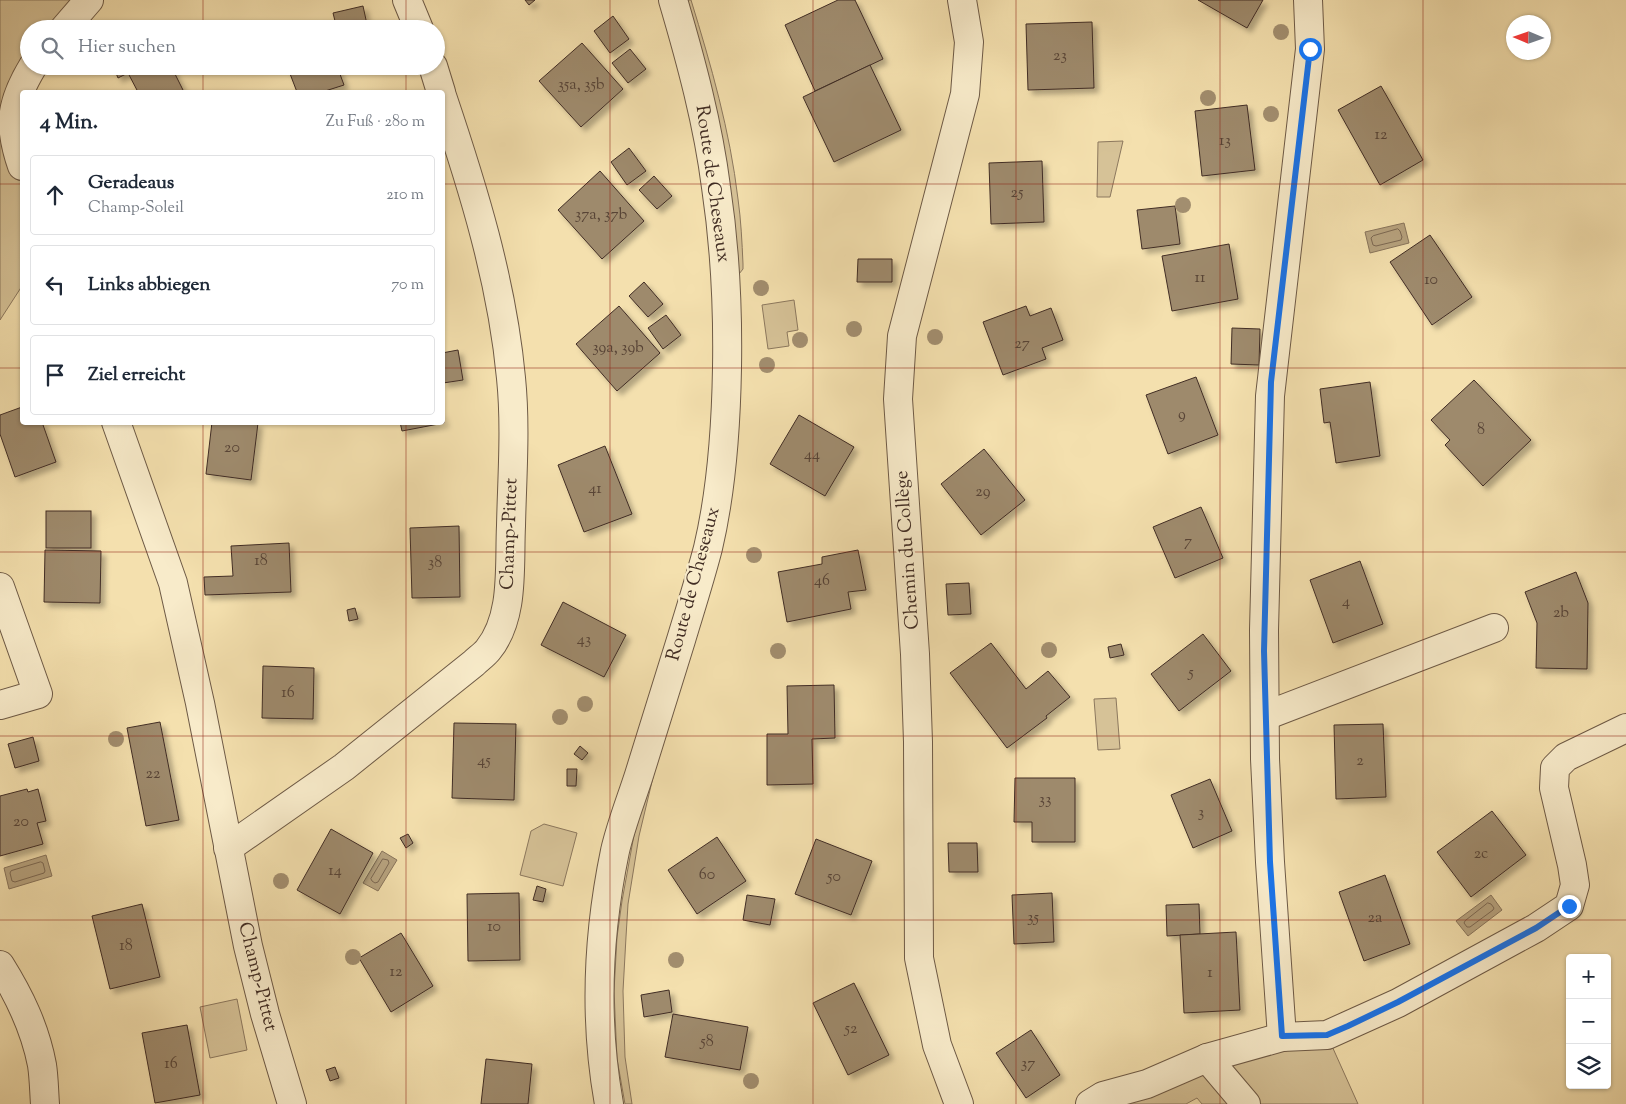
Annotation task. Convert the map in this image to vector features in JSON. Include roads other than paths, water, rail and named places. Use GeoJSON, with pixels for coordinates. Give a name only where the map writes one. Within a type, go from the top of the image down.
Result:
{"type":"FeatureCollection","features":[{"type":"Feature","properties":{"kind":"street"},"geometry":{"type":"LineString","coordinates":[[72,20],[89,0]]}},
{"type":"Feature","properties":{"kind":"street"},"geometry":{"type":"LineString","coordinates":[[407,0],[415,20]]}},
{"type":"Feature","properties":{"kind":"street","name":"Route de Cheseaux"},"geometry":{"type":"LineString","coordinates":[[609,1104],[600,1019],[600,963],[605,907],[616,848],[708,547],[720,478],[726,412],[728,339],[725,269],[716,187],[703,110],[673,0]]}},
{"type":"Feature","properties":{"kind":"street","name":"Chemin du Collège"},"geometry":{"type":"LineString","coordinates":[[959,1104],[937,1045],[919,958],[917,714],[898,399],[902,336],[965,94],[969,42],[962,0]]}},
{"type":"Feature","properties":{"kind":"street"},"geometry":{"type":"LineString","coordinates":[[1282,1036],[1270,862],[1264,630],[1271,382],[1310,49],[1308,0]]}},
{"type":"Feature","properties":{"kind":"street"},"geometry":{"type":"LineString","coordinates":[[21,90],[28,75]]}},
{"type":"Feature","properties":{"kind":"street","name":"Champ-Pittet"},"geometry":{"type":"LineString","coordinates":[[436,75],[441,90]]}},
{"type":"Feature","properties":{"kind":"street"},"geometry":{"type":"LineString","coordinates":[[20,91],[13,113],[15,142],[20,159]]}},
{"type":"Feature","properties":{"kind":"street","name":"Champ-Pittet"},"geometry":{"type":"LineString","coordinates":[[228,848],[344,767],[474,663],[488,650],[496,636],[507,606],[513,411],[507,345],[491,258],[468,174],[445,103]]}},
{"type":"Feature","properties":{"kind":"street","name":"Champ-Pittet"},"geometry":{"type":"LineString","coordinates":[[117,425],[173,583],[200,703],[250,954],[270,1032],[292,1104]]}},
{"type":"Feature","properties":{"kind":"street"},"geometry":{"type":"LineString","coordinates":[[0,586],[38,694],[0,705]]}},
{"type":"Feature","properties":{"kind":"street"},"geometry":{"type":"LineString","coordinates":[[1265,716],[1494,628]]}},
{"type":"Feature","properties":{"kind":"street"},"geometry":{"type":"LineString","coordinates":[[1090,1104],[1103,1096],[1147,1084],[1207,1058],[1282,1036],[1327,1035],[1398,1002],[1536,928],[1569,906],[1574,885],[1572,865],[1554,788],[1554,768],[1566,757],[1626,728]]}},
{"type":"Feature","properties":{"kind":"street"},"geometry":{"type":"LineString","coordinates":[[0,965],[18,994],[35,1035],[42,1067],[45,1104]]}},
{"type":"Feature","properties":{"kind":"street"},"geometry":{"type":"LineString","coordinates":[[1207,1058],[1246,1104]]}},
{"type":"Feature","properties":{"kind":"water"},"geometry":{"type":"Polygon","coordinates":[[[1404,223],[1409,243],[1370,253],[1365,232],[1404,223]]]}},
{"type":"Feature","properties":{"kind":"water"},"geometry":{"type":"Polygon","coordinates":[[[382,851],[397,860],[378,891],[363,883],[382,851]]]}},
{"type":"Feature","properties":{"kind":"water"},"geometry":{"type":"Polygon","coordinates":[[[46,855],[52,876],[9,889],[4,868],[46,855]]]}},
{"type":"Feature","properties":{"kind":"water"},"geometry":{"type":"Polygon","coordinates":[[[1491,895],[1502,910],[1468,936],[1456,921],[1491,895]]]}}]}
